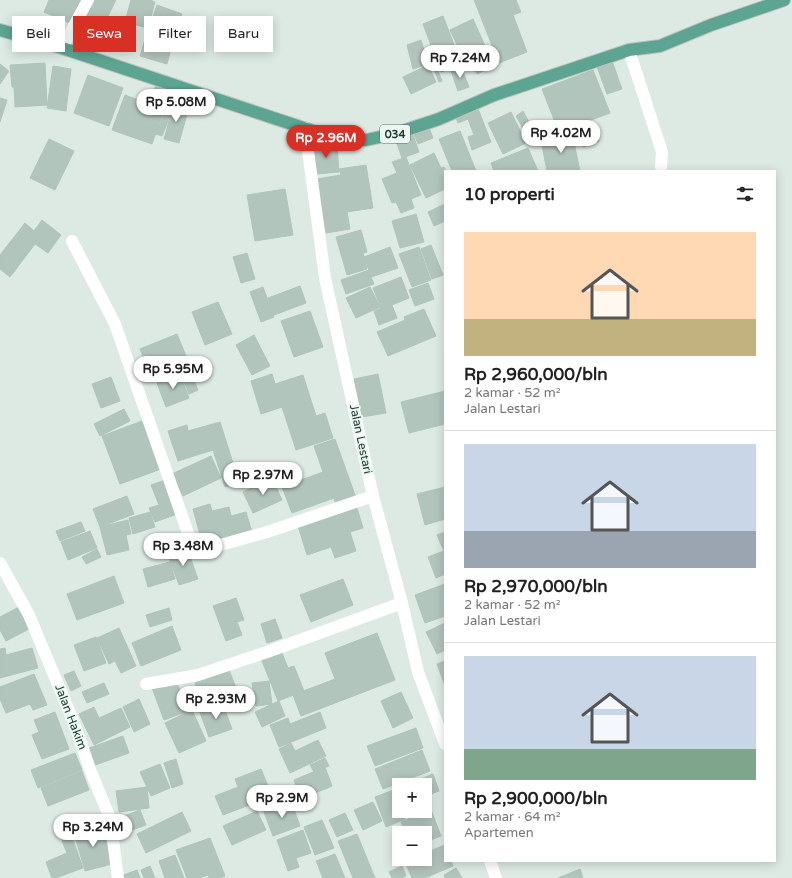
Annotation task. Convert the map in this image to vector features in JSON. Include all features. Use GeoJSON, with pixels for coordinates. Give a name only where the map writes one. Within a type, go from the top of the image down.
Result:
{"type":"FeatureCollection","features":[{"type":"Feature","properties":{"kind":"main road","name":"034"},"geometry":{"type":"LineString","coordinates":[[65,49],[340,140],[366,140],[394,134],[439,119],[494,95],[629,50],[660,46],[711,25],[784,0]]}},
{"type":"Feature","properties":{"kind":"main road","name":"034"},"geometry":{"type":"LineString","coordinates":[[0,30],[12,33]]}},
{"type":"Feature","properties":{"kind":"street"},"geometry":{"type":"LineString","coordinates":[[65,42],[88,0]]}},
{"type":"Feature","properties":{"kind":"street"},"geometry":{"type":"LineString","coordinates":[[629,50],[662,152],[661,167]]}},
{"type":"Feature","properties":{"kind":"street","name":"Jalan Lestari"},"geometry":{"type":"LineString","coordinates":[[305,128],[325,278],[373,496],[402,603],[418,672],[444,741]]}},
{"type":"Feature","properties":{"kind":"street"},"geometry":{"type":"LineString","coordinates":[[72,241],[115,324],[191,542],[199,551],[266,532],[373,496]]}},
{"type":"Feature","properties":{"kind":"street","name":"Jalan Hakim"},"geometry":{"type":"LineString","coordinates":[[0,563],[29,615],[74,723],[110,818],[118,878]]}},
{"type":"Feature","properties":{"kind":"street"},"geometry":{"type":"LineString","coordinates":[[146,684],[198,675],[267,652],[402,603]]}},
{"type":"Feature","properties":{"kind":"street"},"geometry":{"type":"LineString","coordinates":[[490,862],[496,878]]}},
{"type":"Feature","properties":{"kind":"building"},"geometry":{"type":"Polygon","coordinates":[[[49,0],[82,0],[75,16],[73,16],[72,24],[65,21],[65,16],[53,16],[44,12],[49,0]]]}},
{"type":"Feature","properties":{"kind":"building"},"geometry":{"type":"Polygon","coordinates":[[[91,0],[116,0],[108,16],[83,16],[91,0]]]}},
{"type":"Feature","properties":{"kind":"building"},"geometry":{"type":"Polygon","coordinates":[[[131,0],[150,0],[155,2],[151,16],[144,16],[144,27],[136,25],[136,16],[127,16],[131,0]]]}},
{"type":"Feature","properties":{"kind":"building"},"geometry":{"type":"Polygon","coordinates":[[[474,0],[516,0],[521,12],[513,15],[527,52],[499,63],[474,0]]]}},
{"type":"Feature","properties":{"kind":"building"},"geometry":{"type":"Polygon","coordinates":[[[157,5],[182,14],[181,16],[153,16],[157,5]]]}},
{"type":"Feature","properties":{"kind":"building"},"geometry":{"type":"Polygon","coordinates":[[[443,16],[462,65],[441,72],[423,24],[443,16]]]}},
{"type":"Feature","properties":{"kind":"building"},"geometry":{"type":"Polygon","coordinates":[[[473,19],[494,66],[477,74],[465,49],[460,51],[450,30],[473,19]]]}},
{"type":"Feature","properties":{"kind":"building"},"geometry":{"type":"Polygon","coordinates":[[[421,40],[428,64],[413,69],[407,45],[421,40]]]}},
{"type":"Feature","properties":{"kind":"building"},"geometry":{"type":"Polygon","coordinates":[[[144,43],[144,52],[170,52],[167,64],[140,56],[144,43]]]}},
{"type":"Feature","properties":{"kind":"building"},"geometry":{"type":"Polygon","coordinates":[[[433,58],[442,81],[439,82],[430,59],[433,58]]]}},
{"type":"Feature","properties":{"kind":"building"},"geometry":{"type":"Polygon","coordinates":[[[611,58],[622,89],[607,94],[596,64],[611,58]]]}},
{"type":"Feature","properties":{"kind":"building"},"geometry":{"type":"Polygon","coordinates":[[[45,63],[47,105],[15,107],[14,87],[12,87],[10,65],[45,63]]]}},
{"type":"Feature","properties":{"kind":"building"},"geometry":{"type":"Polygon","coordinates":[[[0,64],[9,71],[0,84],[0,64]]]}},
{"type":"Feature","properties":{"kind":"building"},"geometry":{"type":"Polygon","coordinates":[[[428,65],[436,82],[411,94],[403,77],[428,65]]]}},
{"type":"Feature","properties":{"kind":"building"},"geometry":{"type":"Polygon","coordinates":[[[53,66],[71,69],[66,111],[47,108],[53,66]]]}},
{"type":"Feature","properties":{"kind":"building"},"geometry":{"type":"Polygon","coordinates":[[[461,67],[469,87],[458,91],[451,71],[461,67]]]}},
{"type":"Feature","properties":{"kind":"building"},"geometry":{"type":"Polygon","coordinates":[[[593,70],[610,113],[591,120],[599,141],[583,147],[573,121],[557,127],[542,89],[593,70]]]}},
{"type":"Feature","properties":{"kind":"building"},"geometry":{"type":"Polygon","coordinates":[[[88,75],[123,88],[109,126],[74,113],[88,75]]]}},
{"type":"Feature","properties":{"kind":"building"},"geometry":{"type":"Polygon","coordinates":[[[157,82],[172,87],[152,144],[112,130],[125,95],[149,104],[157,82]]]}},
{"type":"Feature","properties":{"kind":"building"},"geometry":{"type":"Polygon","coordinates":[[[0,98],[7,100],[0,122],[0,98]]]}},
{"type":"Feature","properties":{"kind":"building"},"geometry":{"type":"Polygon","coordinates":[[[174,103],[189,107],[179,143],[164,139],[174,103]]]}},
{"type":"Feature","properties":{"kind":"building"},"geometry":{"type":"Polygon","coordinates":[[[477,106],[491,142],[472,150],[468,137],[474,135],[468,119],[458,123],[455,115],[477,106]]]}},
{"type":"Feature","properties":{"kind":"building"},"geometry":{"type":"Polygon","coordinates":[[[166,109],[172,111],[162,136],[156,134],[166,109]]]}},
{"type":"Feature","properties":{"kind":"building"},"geometry":{"type":"Polygon","coordinates":[[[523,111],[532,128],[525,132],[516,116],[523,111]]]}},
{"type":"Feature","properties":{"kind":"building"},"geometry":{"type":"Polygon","coordinates":[[[511,112],[526,143],[503,154],[488,123],[511,112]]]}},
{"type":"Feature","properties":{"kind":"building"},"geometry":{"type":"Polygon","coordinates":[[[429,128],[433,138],[418,144],[414,134],[429,128]]]}},
{"type":"Feature","properties":{"kind":"building"},"geometry":{"type":"Polygon","coordinates":[[[460,131],[476,170],[452,170],[439,139],[460,131]]]}},
{"type":"Feature","properties":{"kind":"building"},"geometry":{"type":"Polygon","coordinates":[[[572,133],[580,170],[547,170],[541,140],[572,133]]]}},
{"type":"Feature","properties":{"kind":"building"},"geometry":{"type":"Polygon","coordinates":[[[413,135],[419,152],[402,158],[396,141],[413,135]]]}},
{"type":"Feature","properties":{"kind":"building"},"geometry":{"type":"Polygon","coordinates":[[[49,139],[74,151],[55,190],[30,178],[49,139]]]}},
{"type":"Feature","properties":{"kind":"building"},"geometry":{"type":"Polygon","coordinates":[[[337,145],[339,172],[316,174],[313,147],[337,145]]]}},
{"type":"Feature","properties":{"kind":"building"},"geometry":{"type":"Polygon","coordinates":[[[528,148],[538,170],[494,170],[491,163],[528,148]]]}},
{"type":"Feature","properties":{"kind":"building"},"geometry":{"type":"Polygon","coordinates":[[[434,153],[441,168],[444,167],[446,170],[444,170],[444,189],[426,198],[410,165],[434,153]]]}},
{"type":"Feature","properties":{"kind":"building"},"geometry":{"type":"Polygon","coordinates":[[[406,157],[421,195],[411,199],[414,208],[401,213],[396,202],[392,203],[382,179],[397,173],[392,162],[406,157]]]}},
{"type":"Feature","properties":{"kind":"building"},"geometry":{"type":"Polygon","coordinates":[[[366,165],[373,208],[347,212],[350,229],[326,233],[317,179],[341,175],[339,169],[366,165]]]}},
{"type":"Feature","properties":{"kind":"building"},"geometry":{"type":"Polygon","coordinates":[[[285,189],[293,235],[255,241],[247,195],[285,189]]]}},
{"type":"Feature","properties":{"kind":"building"},"geometry":{"type":"Polygon","coordinates":[[[444,204],[444,221],[434,226],[428,212],[444,204]]]}},
{"type":"Feature","properties":{"kind":"building"},"geometry":{"type":"Polygon","coordinates":[[[416,214],[424,242],[400,248],[392,221],[416,214]]]}},
{"type":"Feature","properties":{"kind":"building"},"geometry":{"type":"Polygon","coordinates":[[[42,220],[61,235],[48,253],[35,244],[10,277],[0,269],[0,255],[25,223],[34,231],[42,220]]]}},
{"type":"Feature","properties":{"kind":"building"},"geometry":{"type":"Polygon","coordinates":[[[361,230],[367,252],[363,253],[367,269],[347,275],[336,237],[361,230]]]}},
{"type":"Feature","properties":{"kind":"building"},"geometry":{"type":"Polygon","coordinates":[[[431,245],[443,275],[432,279],[421,249],[431,245]]]}},
{"type":"Feature","properties":{"kind":"building"},"geometry":{"type":"Polygon","coordinates":[[[390,247],[398,268],[371,277],[374,284],[346,294],[341,280],[369,270],[364,257],[390,247]]]}},
{"type":"Feature","properties":{"kind":"building"},"geometry":{"type":"Polygon","coordinates":[[[419,247],[431,280],[412,287],[399,254],[419,247]]]}},
{"type":"Feature","properties":{"kind":"building"},"geometry":{"type":"Polygon","coordinates":[[[247,253],[255,279],[241,283],[233,257],[247,253]]]}},
{"type":"Feature","properties":{"kind":"building"},"geometry":{"type":"Polygon","coordinates":[[[401,277],[409,298],[392,305],[397,318],[379,325],[374,311],[381,308],[373,288],[401,277]]]}},
{"type":"Feature","properties":{"kind":"building"},"geometry":{"type":"Polygon","coordinates":[[[428,283],[434,299],[415,306],[409,290],[428,283]]]}},
{"type":"Feature","properties":{"kind":"building"},"geometry":{"type":"Polygon","coordinates":[[[300,286],[306,303],[274,315],[268,298],[300,286]]]}},
{"type":"Feature","properties":{"kind":"building"},"geometry":{"type":"Polygon","coordinates":[[[263,287],[274,317],[261,322],[250,292],[263,287]]]}},
{"type":"Feature","properties":{"kind":"building"},"geometry":{"type":"Polygon","coordinates":[[[370,287],[380,307],[356,318],[346,298],[370,287]]]}},
{"type":"Feature","properties":{"kind":"building"},"geometry":{"type":"Polygon","coordinates":[[[218,302],[232,334],[205,345],[192,312],[218,302]]]}},
{"type":"Feature","properties":{"kind":"building"},"geometry":{"type":"Polygon","coordinates":[[[424,309],[436,336],[388,356],[377,332],[405,320],[404,317],[424,309]]]}},
{"type":"Feature","properties":{"kind":"building"},"geometry":{"type":"Polygon","coordinates":[[[310,311],[323,347],[294,357],[281,321],[310,311]]]}},
{"type":"Feature","properties":{"kind":"building"},"geometry":{"type":"Polygon","coordinates":[[[177,334],[186,356],[149,371],[140,349],[177,334]]]}},
{"type":"Feature","properties":{"kind":"building"},"geometry":{"type":"Polygon","coordinates":[[[254,335],[270,366],[252,375],[236,345],[254,335]]]}},
{"type":"Feature","properties":{"kind":"building"},"geometry":{"type":"Polygon","coordinates":[[[189,369],[198,390],[189,394],[180,372],[189,369]]]}},
{"type":"Feature","properties":{"kind":"building"},"geometry":{"type":"Polygon","coordinates":[[[180,374],[189,398],[166,407],[157,383],[180,374]]]}},
{"type":"Feature","properties":{"kind":"building"},"geometry":{"type":"Polygon","coordinates":[[[272,374],[275,384],[303,375],[316,416],[325,413],[333,438],[296,450],[282,407],[261,414],[251,381],[272,374]]]}},
{"type":"Feature","properties":{"kind":"building"},"geometry":{"type":"Polygon","coordinates":[[[378,374],[386,413],[362,417],[354,379],[378,374]]]}},
{"type":"Feature","properties":{"kind":"building"},"geometry":{"type":"Polygon","coordinates":[[[111,377],[120,401],[101,408],[92,384],[111,377]]]}},
{"type":"Feature","properties":{"kind":"building"},"geometry":{"type":"Polygon","coordinates":[[[444,391],[444,424],[409,433],[401,402],[444,391]]]}},
{"type":"Feature","properties":{"kind":"building"},"geometry":{"type":"Polygon","coordinates":[[[124,409],[130,421],[100,436],[94,424],[124,409]]]}},
{"type":"Feature","properties":{"kind":"building"},"geometry":{"type":"Polygon","coordinates":[[[142,421],[161,469],[120,484],[102,436],[142,421]]]}},
{"type":"Feature","properties":{"kind":"building"},"geometry":{"type":"Polygon","coordinates":[[[220,422],[239,482],[225,487],[213,450],[178,461],[168,431],[187,425],[188,431],[220,422]]]}},
{"type":"Feature","properties":{"kind":"building"},"geometry":{"type":"Polygon","coordinates":[[[335,439],[356,498],[336,505],[334,498],[292,513],[282,487],[323,472],[314,446],[335,439]]]}},
{"type":"Feature","properties":{"kind":"building"},"geometry":{"type":"Polygon","coordinates":[[[211,456],[221,478],[183,496],[172,474],[211,456]]]}},
{"type":"Feature","properties":{"kind":"building"},"geometry":{"type":"Polygon","coordinates":[[[272,478],[282,500],[253,513],[243,492],[272,478]]]}},
{"type":"Feature","properties":{"kind":"building"},"geometry":{"type":"Polygon","coordinates":[[[168,479],[180,513],[155,522],[149,508],[159,505],[151,485],[168,479]]]}},
{"type":"Feature","properties":{"kind":"building"},"geometry":{"type":"Polygon","coordinates":[[[444,487],[444,519],[425,525],[417,494],[444,487]]]}},
{"type":"Feature","properties":{"kind":"building"},"geometry":{"type":"Polygon","coordinates":[[[127,496],[134,514],[100,527],[93,509],[127,496]]]}},
{"type":"Feature","properties":{"kind":"building"},"geometry":{"type":"Polygon","coordinates":[[[210,504],[212,511],[229,507],[231,516],[246,512],[252,532],[203,546],[193,509],[210,504]]]}},
{"type":"Feature","properties":{"kind":"building"},"geometry":{"type":"Polygon","coordinates":[[[357,508],[363,528],[350,532],[356,551],[335,558],[331,547],[307,555],[298,526],[357,508]]]}},
{"type":"Feature","properties":{"kind":"building"},"geometry":{"type":"Polygon","coordinates":[[[150,512],[155,527],[133,534],[129,518],[150,512]]]}},
{"type":"Feature","properties":{"kind":"building"},"geometry":{"type":"Polygon","coordinates":[[[128,520],[131,534],[126,535],[129,550],[107,555],[100,527],[128,520]]]}},
{"type":"Feature","properties":{"kind":"building"},"geometry":{"type":"Polygon","coordinates":[[[81,522],[85,531],[60,541],[56,531],[81,522]]]}},
{"type":"Feature","properties":{"kind":"building"},"geometry":{"type":"Polygon","coordinates":[[[90,531],[97,548],[68,560],[61,542],[90,531]]]}},
{"type":"Feature","properties":{"kind":"building"},"geometry":{"type":"Polygon","coordinates":[[[444,532],[444,551],[437,535],[444,532]]]}},
{"type":"Feature","properties":{"kind":"building"},"geometry":{"type":"Polygon","coordinates":[[[187,548],[198,579],[179,585],[168,555],[187,548]]]}},
{"type":"Feature","properties":{"kind":"building"},"geometry":{"type":"Polygon","coordinates":[[[97,549],[101,557],[86,564],[82,557],[97,549]]]}},
{"type":"Feature","properties":{"kind":"building"},"geometry":{"type":"Polygon","coordinates":[[[444,551],[444,574],[436,578],[428,557],[444,551]]]}},
{"type":"Feature","properties":{"kind":"building"},"geometry":{"type":"Polygon","coordinates":[[[170,562],[175,579],[148,587],[143,569],[170,562]]]}},
{"type":"Feature","properties":{"kind":"building"},"geometry":{"type":"Polygon","coordinates":[[[114,576],[124,603],[77,620],[67,594],[114,576]]]}},
{"type":"Feature","properties":{"kind":"building"},"geometry":{"type":"Polygon","coordinates":[[[343,579],[353,605],[311,622],[300,595],[343,579]]]}},
{"type":"Feature","properties":{"kind":"building"},"geometry":{"type":"Polygon","coordinates":[[[444,584],[444,616],[425,623],[415,595],[444,584]]]}},
{"type":"Feature","properties":{"kind":"building"},"geometry":{"type":"Polygon","coordinates":[[[236,598],[244,620],[237,622],[242,635],[226,641],[213,606],[236,598]]]}},
{"type":"Feature","properties":{"kind":"building"},"geometry":{"type":"Polygon","coordinates":[[[21,606],[31,628],[6,641],[0,630],[0,617],[21,606]]]}},
{"type":"Feature","properties":{"kind":"building"},"geometry":{"type":"Polygon","coordinates":[[[169,608],[172,620],[150,627],[146,615],[169,608]]]}},
{"type":"Feature","properties":{"kind":"building"},"geometry":{"type":"Polygon","coordinates":[[[275,619],[282,638],[267,643],[261,624],[275,619]]]}},
{"type":"Feature","properties":{"kind":"building"},"geometry":{"type":"Polygon","coordinates":[[[444,623],[444,650],[437,654],[426,632],[444,623]]]}},
{"type":"Feature","properties":{"kind":"building"},"geometry":{"type":"Polygon","coordinates":[[[172,626],[181,650],[141,666],[132,643],[172,626]]]}},
{"type":"Feature","properties":{"kind":"building"},"geometry":{"type":"Polygon","coordinates":[[[119,628],[136,666],[121,673],[115,661],[109,664],[97,638],[119,628]]]}},
{"type":"Feature","properties":{"kind":"building"},"geometry":{"type":"Polygon","coordinates":[[[377,633],[395,680],[301,716],[293,695],[335,679],[325,653],[377,633]]]}},
{"type":"Feature","properties":{"kind":"building"},"geometry":{"type":"Polygon","coordinates":[[[96,637],[106,663],[84,671],[74,645],[96,637]]]}},
{"type":"Feature","properties":{"kind":"building"},"geometry":{"type":"Polygon","coordinates":[[[5,648],[6,655],[32,648],[38,668],[0,678],[0,649],[5,648]]]}},
{"type":"Feature","properties":{"kind":"building"},"geometry":{"type":"Polygon","coordinates":[[[280,648],[288,668],[294,666],[304,691],[278,701],[260,656],[280,648]]]}},
{"type":"Feature","properties":{"kind":"building"},"geometry":{"type":"Polygon","coordinates":[[[444,661],[444,683],[437,664],[444,661]]]}},
{"type":"Feature","properties":{"kind":"building"},"geometry":{"type":"Polygon","coordinates":[[[229,670],[237,690],[203,703],[195,683],[229,670]]]}},
{"type":"Feature","properties":{"kind":"building"},"geometry":{"type":"Polygon","coordinates":[[[74,671],[81,686],[71,691],[64,675],[74,671]]]}},
{"type":"Feature","properties":{"kind":"building"},"geometry":{"type":"Polygon","coordinates":[[[34,674],[47,705],[33,710],[30,704],[6,713],[0,699],[0,687],[34,674]]]}},
{"type":"Feature","properties":{"kind":"building"},"geometry":{"type":"Polygon","coordinates":[[[176,680],[182,696],[188,693],[194,709],[164,720],[152,688],[176,680]]]}},
{"type":"Feature","properties":{"kind":"building"},"geometry":{"type":"Polygon","coordinates":[[[269,681],[272,704],[256,706],[252,683],[269,681]]]}},
{"type":"Feature","properties":{"kind":"building"},"geometry":{"type":"Polygon","coordinates":[[[104,683],[109,694],[87,703],[82,692],[104,683]]]}},
{"type":"Feature","properties":{"kind":"building"},"geometry":{"type":"Polygon","coordinates":[[[401,692],[413,718],[393,728],[381,701],[401,692]]]}},
{"type":"Feature","properties":{"kind":"building"},"geometry":{"type":"Polygon","coordinates":[[[139,699],[150,724],[134,732],[123,707],[139,699]]]}},
{"type":"Feature","properties":{"kind":"building"},"geometry":{"type":"Polygon","coordinates":[[[279,701],[285,716],[262,727],[255,712],[279,701]]]}},
{"type":"Feature","properties":{"kind":"building"},"geometry":{"type":"Polygon","coordinates":[[[222,702],[232,729],[209,737],[199,710],[222,702]]]}},
{"type":"Feature","properties":{"kind":"building"},"geometry":{"type":"Polygon","coordinates":[[[94,707],[99,718],[121,708],[130,727],[94,745],[79,714],[94,707]]]}},
{"type":"Feature","properties":{"kind":"building"},"geometry":{"type":"Polygon","coordinates":[[[192,710],[206,741],[179,753],[165,723],[192,710]]]}},
{"type":"Feature","properties":{"kind":"building"},"geometry":{"type":"Polygon","coordinates":[[[55,712],[69,749],[42,759],[32,735],[39,732],[34,720],[55,712]]]}},
{"type":"Feature","properties":{"kind":"building"},"geometry":{"type":"Polygon","coordinates":[[[320,712],[326,728],[279,747],[270,725],[288,718],[290,724],[320,712]]]}},
{"type":"Feature","properties":{"kind":"building"},"geometry":{"type":"Polygon","coordinates":[[[416,728],[423,748],[375,766],[367,746],[416,728]]]}},
{"type":"Feature","properties":{"kind":"building"},"geometry":{"type":"Polygon","coordinates":[[[123,736],[129,753],[95,765],[89,748],[123,736]]]}},
{"type":"Feature","properties":{"kind":"building"},"geometry":{"type":"Polygon","coordinates":[[[318,740],[326,756],[290,773],[279,749],[291,743],[295,751],[318,740]]]}},
{"type":"Feature","properties":{"kind":"building"},"geometry":{"type":"Polygon","coordinates":[[[422,750],[430,771],[412,778],[392,778],[392,786],[383,789],[375,769],[422,750]]]}},
{"type":"Feature","properties":{"kind":"building"},"geometry":{"type":"Polygon","coordinates":[[[75,753],[82,770],[38,788],[31,770],[75,753]]]}},
{"type":"Feature","properties":{"kind":"building"},"geometry":{"type":"Polygon","coordinates":[[[325,758],[329,766],[314,772],[310,765],[325,758]]]}},
{"type":"Feature","properties":{"kind":"building"},"geometry":{"type":"Polygon","coordinates":[[[176,759],[183,784],[172,788],[164,763],[176,759]]]}},
{"type":"Feature","properties":{"kind":"building"},"geometry":{"type":"Polygon","coordinates":[[[160,764],[170,788],[151,796],[140,772],[160,764]]]}},
{"type":"Feature","properties":{"kind":"building"},"geometry":{"type":"Polygon","coordinates":[[[325,767],[332,786],[301,799],[294,780],[325,767]]]}},
{"type":"Feature","properties":{"kind":"building"},"geometry":{"type":"Polygon","coordinates":[[[261,769],[268,786],[257,791],[260,801],[223,815],[215,796],[238,787],[235,779],[261,769]]]}},
{"type":"Feature","properties":{"kind":"building"},"geometry":{"type":"Polygon","coordinates":[[[82,771],[89,790],[48,806],[41,788],[82,771]]]}},
{"type":"Feature","properties":{"kind":"building"},"geometry":{"type":"Polygon","coordinates":[[[433,774],[439,791],[432,794],[432,778],[423,778],[433,774]]]}},
{"type":"Feature","properties":{"kind":"building"},"geometry":{"type":"Polygon","coordinates":[[[147,787],[149,808],[119,812],[116,791],[147,787]]]}},
{"type":"Feature","properties":{"kind":"building"},"geometry":{"type":"Polygon","coordinates":[[[392,791],[392,818],[405,819],[386,827],[375,797],[392,791]]]}},
{"type":"Feature","properties":{"kind":"building"},"geometry":{"type":"Polygon","coordinates":[[[291,801],[300,826],[273,836],[264,812],[291,801]]]}},
{"type":"Feature","properties":{"kind":"building"},"geometry":{"type":"Polygon","coordinates":[[[373,802],[382,821],[363,830],[354,810],[373,802]]]}},
{"type":"Feature","properties":{"kind":"building"},"geometry":{"type":"Polygon","coordinates":[[[140,810],[146,825],[124,833],[119,818],[140,810]]]}},
{"type":"Feature","properties":{"kind":"building"},"geometry":{"type":"Polygon","coordinates":[[[257,811],[266,830],[232,845],[223,826],[257,811]]]}},
{"type":"Feature","properties":{"kind":"building"},"geometry":{"type":"Polygon","coordinates":[[[182,812],[191,831],[146,853],[137,834],[182,812]]]}},
{"type":"Feature","properties":{"kind":"building"},"geometry":{"type":"Polygon","coordinates":[[[345,813],[353,830],[337,837],[329,820],[345,813]]]}},
{"type":"Feature","properties":{"kind":"building"},"geometry":{"type":"Polygon","coordinates":[[[432,813],[441,836],[432,839],[432,826],[402,826],[401,822],[411,818],[432,818],[432,813]]]}},
{"type":"Feature","properties":{"kind":"building"},"geometry":{"type":"Polygon","coordinates":[[[322,820],[334,848],[315,855],[304,827],[322,820]]]}},
{"type":"Feature","properties":{"kind":"building"},"geometry":{"type":"Polygon","coordinates":[[[102,825],[112,864],[85,871],[74,833],[102,825]]]}},
{"type":"Feature","properties":{"kind":"building"},"geometry":{"type":"Polygon","coordinates":[[[303,830],[311,853],[296,858],[299,867],[288,871],[277,840],[303,830]]]}},
{"type":"Feature","properties":{"kind":"building"},"geometry":{"type":"Polygon","coordinates":[[[357,834],[375,878],[353,878],[338,841],[357,834]]]}},
{"type":"Feature","properties":{"kind":"building"},"geometry":{"type":"Polygon","coordinates":[[[72,837],[83,868],[56,878],[52,878],[46,862],[67,853],[62,841],[72,837]]]}},
{"type":"Feature","properties":{"kind":"building"},"geometry":{"type":"Polygon","coordinates":[[[210,838],[225,876],[220,878],[209,878],[208,875],[199,878],[187,878],[176,850],[210,838]]]}},
{"type":"Feature","properties":{"kind":"building"},"geometry":{"type":"Polygon","coordinates":[[[444,845],[444,862],[451,862],[453,866],[425,878],[412,878],[407,866],[432,866],[432,850],[444,845]]]}},
{"type":"Feature","properties":{"kind":"building"},"geometry":{"type":"Polygon","coordinates":[[[335,854],[345,878],[323,878],[316,861],[335,854]]]}},
{"type":"Feature","properties":{"kind":"building"},"geometry":{"type":"Polygon","coordinates":[[[175,855],[184,878],[165,878],[159,861],[175,855]]]}},
{"type":"Feature","properties":{"kind":"building"},"geometry":{"type":"Polygon","coordinates":[[[150,866],[155,878],[144,878],[141,870],[150,866]]]}},
{"type":"Feature","properties":{"kind":"building"},"geometry":{"type":"Polygon","coordinates":[[[402,866],[406,876],[401,878],[392,878],[389,872],[402,866]]]}},
{"type":"Feature","properties":{"kind":"building"},"geometry":{"type":"Polygon","coordinates":[[[456,868],[462,878],[445,878],[444,875],[456,868]]]}},
{"type":"Feature","properties":{"kind":"building"},"geometry":{"type":"Polygon","coordinates":[[[580,869],[583,878],[558,878],[580,869]]]}},
{"type":"Feature","properties":{"kind":"building"},"geometry":{"type":"Polygon","coordinates":[[[137,870],[140,878],[122,878],[121,876],[137,870]]]}}]}
